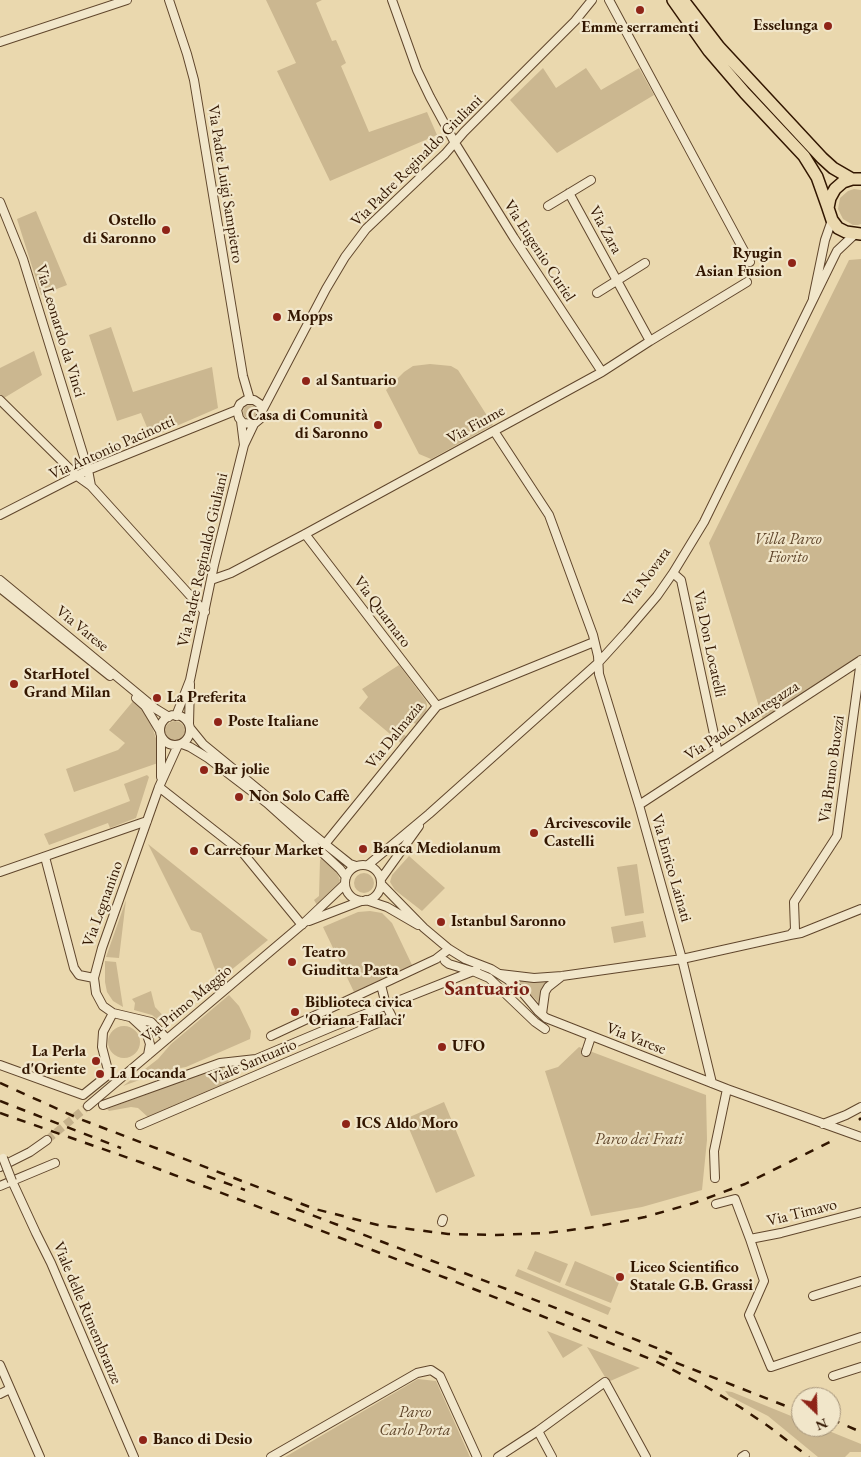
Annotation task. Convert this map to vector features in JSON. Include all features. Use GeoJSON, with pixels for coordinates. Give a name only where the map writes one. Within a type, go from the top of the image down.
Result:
{"type":"FeatureCollection","features":[{"type":"Feature","properties":{"kind":"main road"},"geometry":{"type":"LineString","coordinates":[[673,0],[709,51],[804,156],[817,177],[832,220],[838,228],[846,232],[859,234]]}},
{"type":"Feature","properties":{"kind":"main road"},"geometry":{"type":"LineString","coordinates":[[684,0],[719,47],[822,158],[833,168],[858,178]]}},
{"type":"Feature","properties":{"kind":"main road"},"geometry":{"type":"LineString","coordinates":[[828,208],[830,198],[835,189],[842,182],[858,178]]}},
{"type":"Feature","properties":{"kind":"street"},"geometry":{"type":"LineString","coordinates":[[0,42],[127,0]]}},
{"type":"Feature","properties":{"kind":"street","name":"Via Padre Luigi Sampietro"},"geometry":{"type":"LineString","coordinates":[[168,0],[194,80],[243,376],[250,401]]}},
{"type":"Feature","properties":{"kind":"street","name":"Via Eugenio Curiel"},"geometry":{"type":"LineString","coordinates":[[392,0],[417,70],[455,144],[602,372]]}},
{"type":"Feature","properties":{"kind":"street","name":"Via Padre Reginaldo Giuliani"},"geometry":{"type":"LineString","coordinates":[[173,716],[190,680],[211,580],[244,445],[254,424],[260,419],[262,411],[326,289],[366,229],[455,144],[464,132],[575,22],[592,0]]}},
{"type":"Feature","properties":{"kind":"street"},"geometry":{"type":"LineString","coordinates":[[609,0],[750,262]]}},
{"type":"Feature","properties":{"kind":"street","name":"Via Zara"},"geometry":{"type":"LineString","coordinates":[[548,206],[591,180]]}},
{"type":"Feature","properties":{"kind":"street","name":"Via Zara"},"geometry":{"type":"LineString","coordinates":[[569,193],[650,341]]}},
{"type":"Feature","properties":{"kind":"street","name":"Via Leonardo da Vinci"},"geometry":{"type":"LineString","coordinates":[[0,202],[23,259],[88,470],[91,486]]}},
{"type":"Feature","properties":{"kind":"street","name":"Via Novara"},"geometry":{"type":"LineString","coordinates":[[812,300],[825,240],[832,220]]}},
{"type":"Feature","properties":{"kind":"street","name":"Via Novara"},"geometry":{"type":"LineString","coordinates":[[368,865],[429,814],[598,663],[627,631],[673,572],[704,522],[837,251],[859,234]]}},
{"type":"Feature","properties":{"kind":"street","name":"Via Zara"},"geometry":{"type":"LineString","coordinates":[[597,293],[645,263]]}},
{"type":"Feature","properties":{"kind":"street","name":"Via Fiume"},"geometry":{"type":"LineString","coordinates":[[211,580],[234,571],[305,534],[602,372],[747,282]]}},
{"type":"Feature","properties":{"kind":"street","name":"Via Padre Reginaldo Giuliani"},"geometry":{"type":"LineString","coordinates":[[244,445],[241,421],[237,410],[275,388]]}},
{"type":"Feature","properties":{"kind":"street"},"geometry":{"type":"LineString","coordinates":[[0,400],[77,476],[91,486],[205,612]]}},
{"type":"Feature","properties":{"kind":"street"},"geometry":{"type":"LineString","coordinates":[[250,401],[262,411]]}},
{"type":"Feature","properties":{"kind":"street","name":"Via Antonio Pacinotti"},"geometry":{"type":"LineString","coordinates":[[0,515],[88,470],[237,410]]}},
{"type":"Feature","properties":{"kind":"street"},"geometry":{"type":"LineString","coordinates":[[241,421],[246,424],[254,424]]}},
{"type":"Feature","properties":{"kind":"street","name":"Via Enrico Lainati"},"geometry":{"type":"LineString","coordinates":[[494,431],[549,515],[594,642],[598,656],[599,674],[639,804],[682,959],[712,1083]]}},
{"type":"Feature","properties":{"kind":"street","name":"Via Quarnaro"},"geometry":{"type":"LineString","coordinates":[[305,534],[437,706]]}},
{"type":"Feature","properties":{"kind":"street","name":"Via Don Locatelli"},"geometry":{"type":"LineString","coordinates":[[673,572],[681,580],[718,753]]}},
{"type":"Feature","properties":{"kind":"street","name":"Via Varese"},"geometry":{"type":"LineString","coordinates":[[0,580],[156,709],[173,716]]}},
{"type":"Feature","properties":{"kind":"street","name":"Via Varese"},"geometry":{"type":"LineString","coordinates":[[0,588],[141,702],[161,733]]}},
{"type":"Feature","properties":{"kind":"street","name":"Via Dalmazia"},"geometry":{"type":"LineString","coordinates":[[325,844],[437,706],[594,642]]}},
{"type":"Feature","properties":{"kind":"street","name":"Via Paolo Mantegazza"},"geometry":{"type":"LineString","coordinates":[[639,804],[861,660]]}},
{"type":"Feature","properties":{"kind":"street","name":"Via Bruno Buozzi"},"geometry":{"type":"LineString","coordinates":[[793,932],[794,902],[837,836],[861,660]]}},
{"type":"Feature","properties":{"kind":"street","name":"Via Padre Reginaldo Giuliani"},"geometry":{"type":"LineString","coordinates":[[189,726],[190,680]]}},
{"type":"Feature","properties":{"kind":"street"},"geometry":{"type":"LineString","coordinates":[[173,716],[181,717],[189,726],[203,744],[350,864],[356,866],[368,865],[376,870],[381,882],[378,893],[364,900],[356,900],[348,894],[340,869],[267,803],[208,758],[190,747],[180,744],[168,744],[161,733],[162,722],[173,716]]}},
{"type":"Feature","properties":{"kind":"street"},"geometry":{"type":"LineString","coordinates":[[180,744],[188,737],[189,726]]}},
{"type":"Feature","properties":{"kind":"street","name":"Via Legnanino"},"geometry":{"type":"LineString","coordinates":[[159,786],[162,758],[161,733]]}},
{"type":"Feature","properties":{"kind":"street","name":"Via Legnanino"},"geometry":{"type":"LineString","coordinates":[[114,1013],[103,1006],[98,1000],[94,978],[102,948],[146,821],[159,786],[180,744]]}},
{"type":"Feature","properties":{"kind":"street"},"geometry":{"type":"LineString","coordinates":[[159,786],[243,853],[303,924]]}},
{"type":"Feature","properties":{"kind":"street","name":"Via Novara"},"geometry":{"type":"LineString","coordinates":[[381,882],[429,814]]}},
{"type":"Feature","properties":{"kind":"street"},"geometry":{"type":"LineString","coordinates":[[0,872],[146,821]]}},
{"type":"Feature","properties":{"kind":"street"},"geometry":{"type":"LineString","coordinates":[[45,857],[74,968],[80,975],[94,978]]}},
{"type":"Feature","properties":{"kind":"street"},"geometry":{"type":"LineString","coordinates":[[345,881],[348,872],[356,866]]}},
{"type":"Feature","properties":{"kind":"street","name":"Via Primo Maggio"},"geometry":{"type":"LineString","coordinates":[[88,1106],[303,924],[345,881]]}},
{"type":"Feature","properties":{"kind":"street","name":"Via Varese"},"geometry":{"type":"LineString","coordinates":[[381,882],[424,928],[449,949],[465,959],[500,974],[518,988],[542,1014],[558,1024],[861,1137]]}},
{"type":"Feature","properties":{"kind":"street","name":"Via Varese"},"geometry":{"type":"LineString","coordinates":[[364,900],[387,907],[424,928]]}},
{"type":"Feature","properties":{"kind":"street","name":"Via Primo Maggio"},"geometry":{"type":"LineString","coordinates":[[303,924],[364,900]]}},
{"type":"Feature","properties":{"kind":"street"},"geometry":{"type":"LineString","coordinates":[[500,974],[534,978],[562,976],[682,959],[793,932],[801,933],[861,909]]}},
{"type":"Feature","properties":{"kind":"street"},"geometry":{"type":"LineString","coordinates":[[271,1036],[436,959],[449,949]]}},
{"type":"Feature","properties":{"kind":"street"},"geometry":{"type":"LineString","coordinates":[[445,961],[449,964],[476,971],[492,980],[535,1022],[545,1029]]}},
{"type":"Feature","properties":{"kind":"street"},"geometry":{"type":"LineString","coordinates":[[386,1005],[476,971]]}},
{"type":"Feature","properties":{"kind":"street"},"geometry":{"type":"LineString","coordinates":[[542,1014],[545,992],[548,987],[562,976]]}},
{"type":"Feature","properties":{"kind":"street","name":"Viale Santuario"},"geometry":{"type":"LineString","coordinates":[[140,1125],[392,1017],[386,1005],[382,985]]}},
{"type":"Feature","properties":{"kind":"street","name":"Viale Santuario"},"geometry":{"type":"LineString","coordinates":[[103,1105],[220,1063],[256,1060],[386,1005]]}},
{"type":"Feature","properties":{"kind":"street"},"geometry":{"type":"LineString","coordinates":[[0,1065],[83,1095],[109,1074],[102,1046],[103,1032],[114,1013],[147,1020],[167,1039]]}},
{"type":"Feature","properties":{"kind":"street"},"geometry":{"type":"LineString","coordinates":[[130,1017],[147,1035],[150,1044],[148,1055]]}},
{"type":"Feature","properties":{"kind":"street"},"geometry":{"type":"LineString","coordinates":[[586,1052],[591,1036]]}},
{"type":"Feature","properties":{"kind":"street"},"geometry":{"type":"LineString","coordinates":[[715,1178],[714,1151],[727,1088]]}},
{"type":"Feature","properties":{"kind":"street"},"geometry":{"type":"LineString","coordinates":[[823,1124],[846,1115],[861,1106]]}},
{"type":"Feature","properties":{"kind":"street"},"geometry":{"type":"LineString","coordinates":[[0,1167],[30,1152],[47,1140]]}},
{"type":"Feature","properties":{"kind":"street","name":"Viale delle Rimembranze"},"geometry":{"type":"LineString","coordinates":[[1,1156],[36,1233],[52,1263],[134,1457]]}},
{"type":"Feature","properties":{"kind":"street"},"geometry":{"type":"LineString","coordinates":[[0,1186],[55,1162]]}},
{"type":"Feature","properties":{"kind":"street"},"geometry":{"type":"LineString","coordinates":[[716,1204],[735,1199],[750,1239],[764,1282],[749,1315],[771,1367],[861,1337]]}},
{"type":"Feature","properties":{"kind":"street","name":"Via Timavo"},"geometry":{"type":"LineString","coordinates":[[750,1239],[861,1212]]}},
{"type":"Feature","properties":{"kind":"street"},"geometry":{"type":"LineString","coordinates":[[813,1296],[861,1281]]}},
{"type":"Feature","properties":{"kind":"street"},"geometry":{"type":"LineString","coordinates":[[0,1365],[40,1457]]}},
{"type":"Feature","properties":{"kind":"street"},"geometry":{"type":"LineString","coordinates":[[833,1376],[861,1367]]}},
{"type":"Feature","properties":{"kind":"street"},"geometry":{"type":"LineString","coordinates":[[271,1457],[417,1373],[430,1370],[440,1376],[477,1457]]}},
{"type":"Feature","properties":{"kind":"street"},"geometry":{"type":"LineString","coordinates":[[498,1457],[538,1431],[605,1382],[646,1457]]}},
{"type":"Feature","properties":{"kind":"street"},"geometry":{"type":"LineString","coordinates":[[0,1394],[10,1389]]}},
{"type":"Feature","properties":{"kind":"street"},"geometry":{"type":"LineString","coordinates":[[538,1431],[552,1457]]}},
{"type":"Feature","properties":{"kind":"green space"},"geometry":{"type":"Polygon","coordinates":[[[266,0],[322,0],[316,3],[332,41],[336,40],[346,63],[341,66],[369,132],[427,112],[437,135],[330,181],[277,71],[296,63],[266,0]]]}},
{"type":"Feature","properties":{"kind":"green space"},"geometry":{"type":"Polygon","coordinates":[[[543,68],[556,88],[586,68],[601,90],[639,68],[654,95],[557,153],[510,100],[543,68]]]}},
{"type":"Feature","properties":{"kind":"green space"},"geometry":{"type":"Polygon","coordinates":[[[854,189],[861,190],[861,224],[858,225],[853,225],[843,219],[838,209],[840,198],[848,191],[854,189]]]}},
{"type":"Feature","properties":{"kind":"green space"},"geometry":{"type":"Polygon","coordinates":[[[36,211],[67,285],[41,295],[17,219],[36,211]]]}},
{"type":"Feature","properties":{"kind":"green space","name":"Villa Parco Fiorito"},"geometry":{"type":"Polygon","coordinates":[[[861,259],[861,655],[763,720],[709,543],[849,260],[861,259]]]}},
{"type":"Feature","properties":{"kind":"green space"},"geometry":{"type":"Polygon","coordinates":[[[111,327],[133,392],[212,367],[218,408],[151,437],[141,413],[117,421],[89,335],[111,327]]]}},
{"type":"Feature","properties":{"kind":"green space"},"geometry":{"type":"Polygon","coordinates":[[[34,351],[42,375],[4,398],[0,395],[0,368],[34,351]]]}},
{"type":"Feature","properties":{"kind":"green space"},"geometry":{"type":"Polygon","coordinates":[[[430,364],[451,366],[458,370],[493,425],[431,459],[419,454],[386,390],[413,366],[430,364]]]}},
{"type":"Feature","properties":{"kind":"green space"},"geometry":{"type":"Polygon","coordinates":[[[247,405],[253,405],[257,412],[253,419],[247,419],[243,415],[243,409],[247,405]]]}},
{"type":"Feature","properties":{"kind":"green space"},"geometry":{"type":"Polygon","coordinates":[[[399,665],[427,705],[426,713],[417,725],[406,717],[397,729],[407,737],[402,744],[359,708],[368,697],[362,689],[399,665]]]}},
{"type":"Feature","properties":{"kind":"green space"},"geometry":{"type":"Polygon","coordinates":[[[134,700],[152,727],[158,744],[158,763],[74,792],[66,769],[118,750],[125,743],[109,730],[134,700]]]}},
{"type":"Feature","properties":{"kind":"green space"},"geometry":{"type":"Polygon","coordinates":[[[175,721],[182,724],[185,731],[182,738],[175,741],[168,738],[165,731],[168,724],[175,721]]]}},
{"type":"Feature","properties":{"kind":"green space"},"geometry":{"type":"Polygon","coordinates":[[[147,775],[149,777],[136,818],[110,828],[108,823],[49,845],[44,834],[130,801],[124,784],[147,775]]]}},
{"type":"Feature","properties":{"kind":"green space"},"geometry":{"type":"Polygon","coordinates":[[[148,844],[268,940],[219,980],[201,933],[191,930],[148,844]]]}},
{"type":"Feature","properties":{"kind":"green space"},"geometry":{"type":"Polygon","coordinates":[[[409,856],[445,888],[422,911],[395,890],[390,882],[392,875],[409,856]]]}},
{"type":"Feature","properties":{"kind":"green space"},"geometry":{"type":"Polygon","coordinates":[[[322,858],[336,871],[340,880],[339,886],[317,905],[314,900],[319,896],[320,860],[322,858]]]}},
{"type":"Feature","properties":{"kind":"green space"},"geometry":{"type":"Polygon","coordinates":[[[637,864],[644,913],[625,916],[617,867],[637,864]]]}},
{"type":"Feature","properties":{"kind":"green space"},"geometry":{"type":"Polygon","coordinates":[[[364,873],[371,876],[374,883],[371,890],[364,893],[357,890],[354,883],[357,876],[364,873]]]}},
{"type":"Feature","properties":{"kind":"green space"},"geometry":{"type":"Polygon","coordinates":[[[126,900],[119,958],[106,957],[126,900]]]}},
{"type":"Feature","properties":{"kind":"green space"},"geometry":{"type":"Polygon","coordinates":[[[358,912],[382,913],[392,923],[413,967],[354,992],[323,927],[358,912]]]}},
{"type":"Feature","properties":{"kind":"green space"},"geometry":{"type":"Polygon","coordinates":[[[643,921],[646,937],[614,943],[611,927],[643,921]]]}},
{"type":"Feature","properties":{"kind":"green space"},"geometry":{"type":"Polygon","coordinates":[[[105,961],[116,962],[123,1007],[113,1001],[107,992],[105,961]]]}},
{"type":"Feature","properties":{"kind":"green space"},"geometry":{"type":"Polygon","coordinates":[[[516,979],[548,982],[540,993],[539,1003],[516,979]]]}},
{"type":"Feature","properties":{"kind":"green space"},"geometry":{"type":"Polygon","coordinates":[[[151,991],[155,1007],[170,1023],[163,1024],[152,1015],[134,1010],[135,1003],[132,999],[151,991]]]}},
{"type":"Feature","properties":{"kind":"green space"},"geometry":{"type":"Polygon","coordinates":[[[229,995],[239,1006],[251,1031],[250,1039],[186,1067],[164,1071],[123,1086],[158,1059],[171,1044],[229,995]]]}},
{"type":"Feature","properties":{"kind":"green space"},"geometry":{"type":"Polygon","coordinates":[[[124,1026],[130,1027],[135,1031],[139,1036],[139,1048],[135,1053],[130,1057],[124,1058],[118,1057],[113,1053],[109,1048],[108,1042],[109,1036],[113,1031],[118,1027],[124,1026]]]}},
{"type":"Feature","properties":{"kind":"green space","name":"Parco dei Frati"},"geometry":{"type":"Polygon","coordinates":[[[579,1047],[706,1095],[707,1140],[702,1190],[642,1207],[591,1216],[545,1071],[558,1067],[579,1047]]]}},
{"type":"Feature","properties":{"kind":"green space"},"geometry":{"type":"Polygon","coordinates":[[[222,1066],[229,1082],[149,1118],[138,1108],[131,1107],[109,1111],[107,1109],[222,1066]]]}},
{"type":"Feature","properties":{"kind":"green space"},"geometry":{"type":"Polygon","coordinates":[[[444,1102],[475,1176],[436,1193],[405,1119],[444,1102]]]}},
{"type":"Feature","properties":{"kind":"green space"},"geometry":{"type":"Polygon","coordinates":[[[535,1251],[568,1264],[560,1283],[527,1269],[535,1251]]]}},
{"type":"Feature","properties":{"kind":"green space"},"geometry":{"type":"Polygon","coordinates":[[[575,1261],[620,1280],[611,1303],[565,1285],[575,1261]]]}},
{"type":"Feature","properties":{"kind":"green space"},"geometry":{"type":"Polygon","coordinates":[[[518,1269],[611,1308],[608,1315],[515,1276],[518,1269]]]}},
{"type":"Feature","properties":{"kind":"green space"},"geometry":{"type":"Polygon","coordinates":[[[547,1331],[583,1345],[563,1358],[547,1331]]]}},
{"type":"Feature","properties":{"kind":"green space"},"geometry":{"type":"Polygon","coordinates":[[[587,1347],[640,1368],[608,1382],[587,1347]]]}},
{"type":"Feature","properties":{"kind":"green space","name":"Parco Carlo Porta"},"geometry":{"type":"Polygon","coordinates":[[[418,1379],[436,1381],[470,1457],[285,1457],[418,1379]]]}},
{"type":"Feature","properties":{"kind":"green space"},"geometry":{"type":"Polygon","coordinates":[[[725,1391],[732,1392],[791,1416],[791,1435],[768,1416],[729,1396],[725,1391]]]}},
{"type":"Feature","properties":{"kind":"green space"},"geometry":{"type":"Polygon","coordinates":[[[841,1436],[861,1444],[861,1452],[850,1452],[845,1457],[818,1457],[794,1437],[841,1436]]]}},
{"type":"Feature","properties":{"kind":"tunnel"},"geometry":{"type":"LineString","coordinates":[[47,1140],[88,1106]]}},
{"type":"Feature","properties":{"kind":"railway"},"geometry":{"type":"LineString","coordinates":[[0,1083],[80,1119],[315,1209],[378,1225],[448,1234],[546,1233],[594,1227],[645,1217],[694,1203],[745,1184],[830,1142]]}},
{"type":"Feature","properties":{"kind":"railway"},"geometry":{"type":"LineString","coordinates":[[0,1101],[121,1148]]}},
{"type":"Feature","properties":{"kind":"railway"},"geometry":{"type":"LineString","coordinates":[[0,1113],[140,1162],[446,1278],[653,1360],[705,1386],[740,1407],[809,1457]]}},
{"type":"Feature","properties":{"kind":"railway"},"geometry":{"type":"LineString","coordinates":[[207,1176],[245,1190]]}},
{"type":"Feature","properties":{"kind":"railway"},"geometry":{"type":"LineString","coordinates":[[296,1209],[672,1354]]}},
{"type":"Feature","properties":{"kind":"railway"},"geometry":{"type":"LineString","coordinates":[[659,1356],[791,1408]]}},
{"type":"Feature","properties":{"kind":"railway"},"geometry":{"type":"LineString","coordinates":[[841,1423],[861,1432]]}},
{"type":"Feature","properties":{"kind":"place","name":"Emme serramenti"},"geometry":{"type":"Point","coordinates":[640,10]}},
{"type":"Feature","properties":{"kind":"place","name":"Esselunga"},"geometry":{"type":"Point","coordinates":[828,26]}},
{"type":"Feature","properties":{"kind":"place","name":"Ostello di Saronno"},"geometry":{"type":"Point","coordinates":[166,230]}},
{"type":"Feature","properties":{"kind":"place","name":"Ryugin Asian Fusion"},"geometry":{"type":"Point","coordinates":[792,263]}},
{"type":"Feature","properties":{"kind":"place","name":"Mopps"},"geometry":{"type":"Point","coordinates":[277,317]}},
{"type":"Feature","properties":{"kind":"place","name":"al Santuario"},"geometry":{"type":"Point","coordinates":[306,381]}},
{"type":"Feature","properties":{"kind":"place","name":"Casa di Comunità di Saronno"},"geometry":{"type":"Point","coordinates":[378,425]}},
{"type":"Feature","properties":{"kind":"place","name":"StarHotel Grand Milan"},"geometry":{"type":"Point","coordinates":[14,684]}},
{"type":"Feature","properties":{"kind":"place","name":"La Preferita"},"geometry":{"type":"Point","coordinates":[157,698]}},
{"type":"Feature","properties":{"kind":"place","name":"Poste Italiane"},"geometry":{"type":"Point","coordinates":[218,722]}},
{"type":"Feature","properties":{"kind":"place","name":"Bar jolie"},"geometry":{"type":"Point","coordinates":[204,770]}},
{"type":"Feature","properties":{"kind":"place","name":"Non Solo Caffè"},"geometry":{"type":"Point","coordinates":[239,797]}},
{"type":"Feature","properties":{"kind":"place","name":"Arcivescovile Castelli"},"geometry":{"type":"Point","coordinates":[534,833]}},
{"type":"Feature","properties":{"kind":"place","name":"Banca Mediolanum"},"geometry":{"type":"Point","coordinates":[363,849]}},
{"type":"Feature","properties":{"kind":"place","name":"Carrefour Market"},"geometry":{"type":"Point","coordinates":[194,851]}},
{"type":"Feature","properties":{"kind":"place","name":"Istanbul Saronno"},"geometry":{"type":"Point","coordinates":[441,922]}},
{"type":"Feature","properties":{"kind":"place","name":"Teatro Giuditta Pasta"},"geometry":{"type":"Point","coordinates":[292,962]}},
{"type":"Feature","properties":{"kind":"place","name":"Biblioteca civica 'Oriana Fallaci'"},"geometry":{"type":"Point","coordinates":[295,1012]}},
{"type":"Feature","properties":{"kind":"place","name":"UFO"},"geometry":{"type":"Point","coordinates":[442,1047]}},
{"type":"Feature","properties":{"kind":"place","name":"La Perla d'Oriente"},"geometry":{"type":"Point","coordinates":[96,1061]}},
{"type":"Feature","properties":{"kind":"place","name":"La Locanda"},"geometry":{"type":"Point","coordinates":[100,1074]}},
{"type":"Feature","properties":{"kind":"place","name":"ICS Aldo Moro"},"geometry":{"type":"Point","coordinates":[346,1124]}},
{"type":"Feature","properties":{"kind":"place","name":"Liceo Scientifico Statale G.B. Grassi"},"geometry":{"type":"Point","coordinates":[620,1277]}},
{"type":"Feature","properties":{"kind":"place","name":"Banco di Desio"},"geometry":{"type":"Point","coordinates":[143,1440]}},
{"type":"Feature","properties":{"kind":"district","name":"Santuario"},"geometry":{"type":"Point","coordinates":[487,989]}}]}
